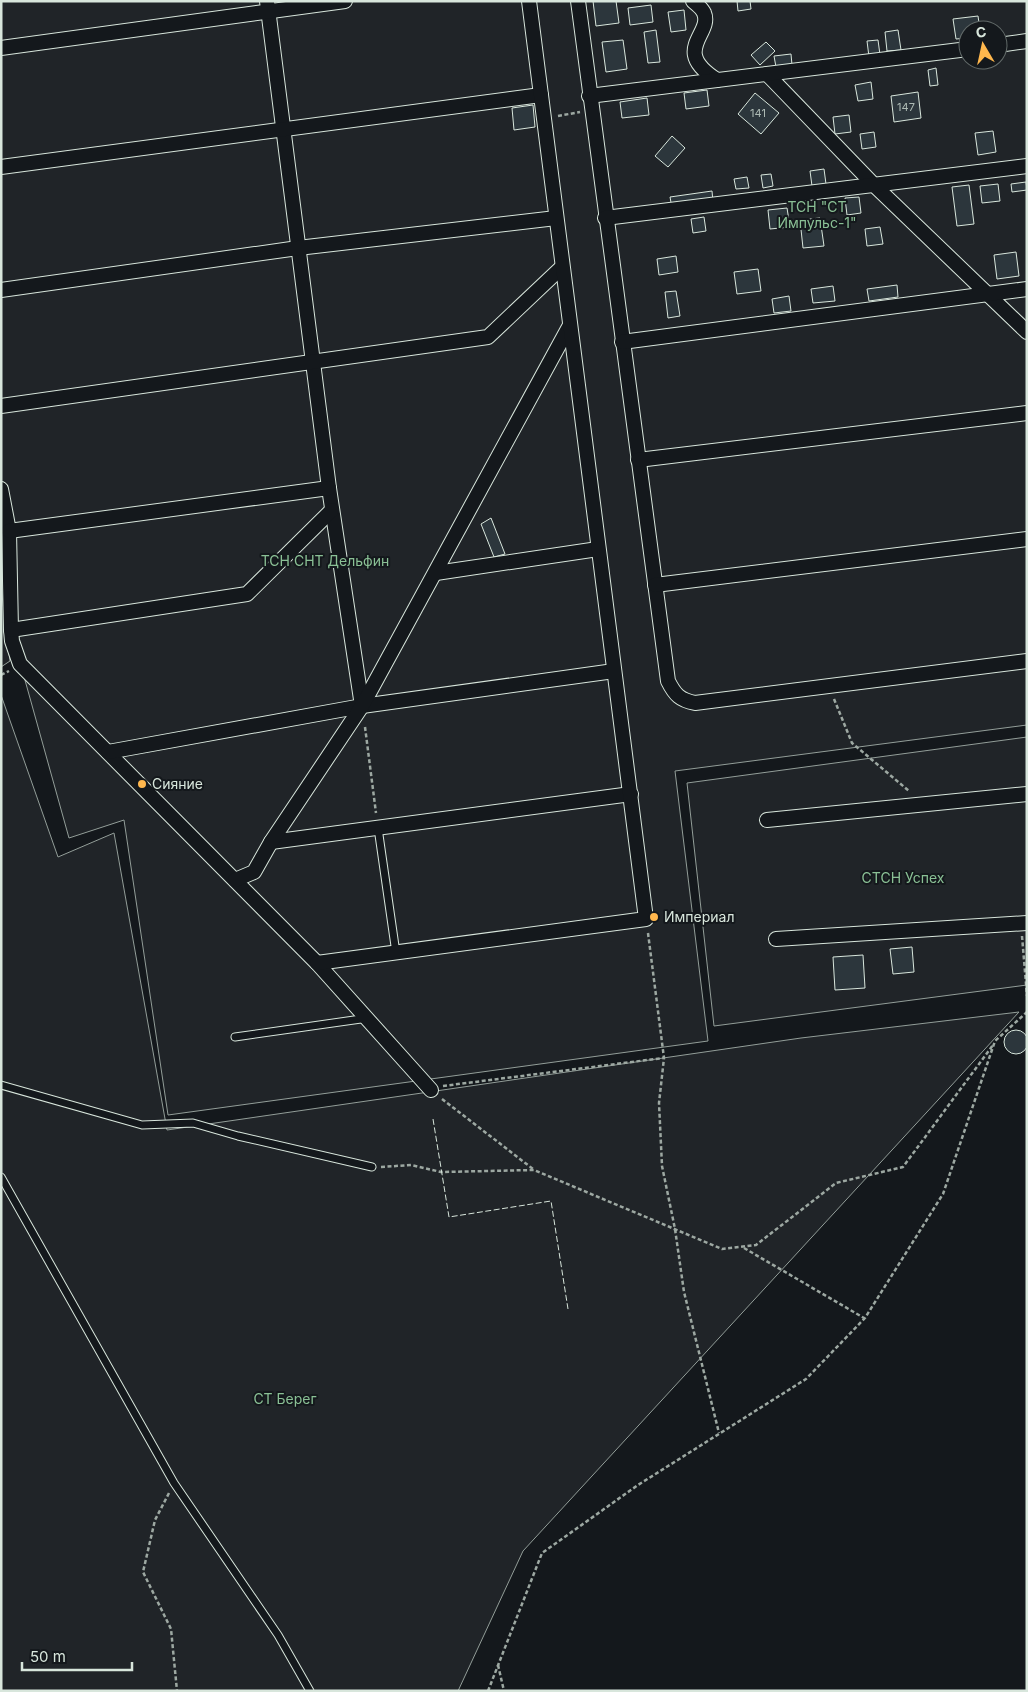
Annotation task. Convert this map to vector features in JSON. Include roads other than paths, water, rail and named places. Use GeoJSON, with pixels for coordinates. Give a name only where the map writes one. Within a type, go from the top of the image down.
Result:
{"type":"FeatureCollection","features":[{"type":"Feature","properties":{"kind":"street"},"geometry":{"type":"LineString","coordinates":[[1,48],[268,6],[345,1]]}},
{"type":"Feature","properties":{"kind":"street"},"geometry":{"type":"LineString","coordinates":[[318,963],[646,919],[529,1]]}},
{"type":"Feature","properties":{"kind":"street"},"geometry":{"type":"LineString","coordinates":[[578,1],[605,218],[668,681],[674,693],[682,700],[695,703],[1027,661]]}},
{"type":"Feature","properties":{"kind":"street"},"geometry":{"type":"LineString","coordinates":[[693,1],[704,12],[706,20],[694,46],[696,61],[704,72],[716,80]]}},
{"type":"Feature","properties":{"kind":"street"},"geometry":{"type":"LineString","coordinates":[[268,6],[329,488],[362,706]]}},
{"type":"Feature","properties":{"kind":"street"},"geometry":{"type":"LineString","coordinates":[[1008,44],[1027,41]]}},
{"type":"Feature","properties":{"kind":"street"},"geometry":{"type":"LineString","coordinates":[[589,96],[958,50]]}},
{"type":"Feature","properties":{"kind":"street"},"geometry":{"type":"LineString","coordinates":[[767,74],[875,186],[1027,332]]}},
{"type":"Feature","properties":{"kind":"street"},"geometry":{"type":"LineString","coordinates":[[1,167],[541,95]]}},
{"type":"Feature","properties":{"kind":"street"},"geometry":{"type":"LineString","coordinates":[[605,218],[1027,166]]}},
{"type":"Feature","properties":{"kind":"street"},"geometry":{"type":"LineString","coordinates":[[1,290],[298,248],[556,218]]}},
{"type":"Feature","properties":{"kind":"street"},"geometry":{"type":"LineString","coordinates":[[1,406],[488,338],[562,267]]}},
{"type":"Feature","properties":{"kind":"street"},"geometry":{"type":"LineString","coordinates":[[622,342],[1027,289]]}},
{"type":"Feature","properties":{"kind":"street"},"geometry":{"type":"LineString","coordinates":[[235,880],[254,872],[271,842],[362,706],[570,325]]}},
{"type":"Feature","properties":{"kind":"street"},"geometry":{"type":"LineString","coordinates":[[638,460],[1027,413]]}},
{"type":"Feature","properties":{"kind":"street"},"geometry":{"type":"LineString","coordinates":[[9,531],[329,488]]}},
{"type":"Feature","properties":{"kind":"street"},"geometry":{"type":"LineString","coordinates":[[1,489],[9,531],[11,630],[20,664],[318,963],[431,1090]]}},
{"type":"Feature","properties":{"kind":"street"},"geometry":{"type":"LineString","coordinates":[[11,630],[248,594],[332,510]]}},
{"type":"Feature","properties":{"kind":"street"},"geometry":{"type":"LineString","coordinates":[[655,585],[1027,539]]}},
{"type":"Feature","properties":{"kind":"street"},"geometry":{"type":"LineString","coordinates":[[436,573],[598,550]]}},
{"type":"Feature","properties":{"kind":"street"},"geometry":{"type":"LineString","coordinates":[[108,752],[362,706],[614,671]]}},
{"type":"Feature","properties":{"kind":"street"},"geometry":{"type":"LineString","coordinates":[[271,842],[631,794]]}},
{"type":"Feature","properties":{"kind":"street"},"geometry":{"type":"LineString","coordinates":[[767,820],[1027,794]]}},
{"type":"Feature","properties":{"kind":"street"},"geometry":{"type":"LineString","coordinates":[[776,939],[1024,923]]}},
{"type":"Feature","properties":{"kind":"lane"},"geometry":{"type":"LineString","coordinates":[[378,828],[396,953]]}},
{"type":"Feature","properties":{"kind":"lane"},"geometry":{"type":"LineString","coordinates":[[235,1037],[368,1018]]}},
{"type":"Feature","properties":{"kind":"lane"},"geometry":{"type":"LineString","coordinates":[[1,1085],[142,1125],[193,1123],[238,1136],[372,1167]]}},
{"type":"Feature","properties":{"kind":"lane"},"geometry":{"type":"LineString","coordinates":[[1,1177],[174,1482],[278,1636],[310,1691]]}},
{"type":"Feature","properties":{"kind":"place","name":"Сияние"},"geometry":{"type":"Point","coordinates":[142,784]}},
{"type":"Feature","properties":{"kind":"place","name":"Империал"},"geometry":{"type":"Point","coordinates":[654,917]}},
{"type":"Feature","properties":{"kind":"park label","name":"ТСН \"СТ Импульс-1\""},"geometry":{"type":"Point","coordinates":[817,216]}},
{"type":"Feature","properties":{"kind":"park label","name":"ТСН СНТ Дельфин"},"geometry":{"type":"Point","coordinates":[325,561]}},
{"type":"Feature","properties":{"kind":"park label","name":"СТСН Успех"},"geometry":{"type":"Point","coordinates":[903,878]}},
{"type":"Feature","properties":{"kind":"park label","name":"СТ Берег"},"geometry":{"type":"Point","coordinates":[285,1399]}}]}
